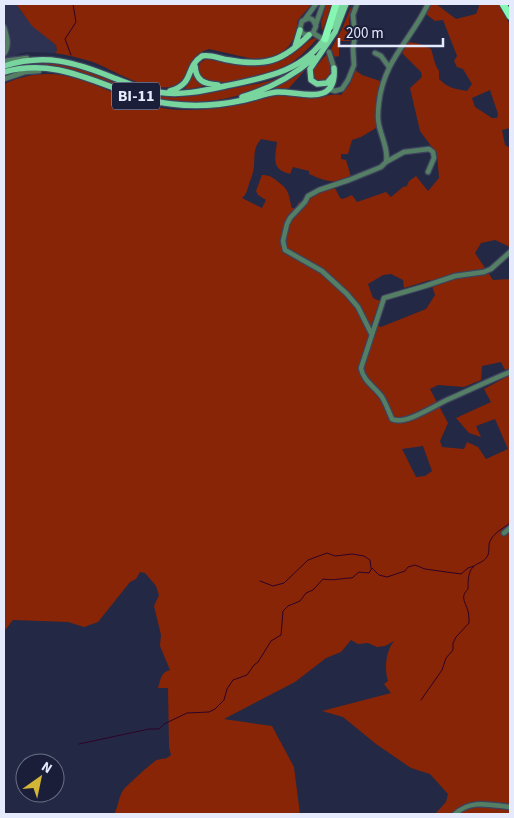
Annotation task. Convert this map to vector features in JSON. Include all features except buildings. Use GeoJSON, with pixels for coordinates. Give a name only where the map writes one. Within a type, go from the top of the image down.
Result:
{"type":"FeatureCollection","features":[{"type":"Feature","properties":{"kind":"highway"},"geometry":{"type":"LineString","coordinates":[[325,39],[336,4]]}},
{"type":"Feature","properties":{"kind":"highway"},"geometry":{"type":"LineString","coordinates":[[503,4],[510,16]]}},
{"type":"Feature","properties":{"kind":"main road","name":"BI-11"},"geometry":{"type":"LineString","coordinates":[[4,66],[16,62],[44,59],[76,64],[142,88],[164,93],[187,93],[226,86],[283,72],[302,62],[325,39],[340,4]]}},
{"type":"Feature","properties":{"kind":"main road","name":"BI-11"},"geometry":{"type":"LineString","coordinates":[[4,72],[32,67],[61,70],[148,100],[192,105],[216,103],[243,97],[279,83],[326,51],[346,4]]}},
{"type":"Feature","properties":{"kind":"main road"},"geometry":{"type":"LineString","coordinates":[[294,48],[300,30]]}},
{"type":"Feature","properties":{"kind":"main road"},"geometry":{"type":"LineString","coordinates":[[164,93],[182,87],[199,58],[207,55],[246,63],[271,61],[285,56],[314,30]]}},
{"type":"Feature","properties":{"kind":"main road"},"geometry":{"type":"LineString","coordinates":[[326,51],[310,69],[311,80],[321,85],[327,83],[331,80],[334,68]]}},
{"type":"Feature","properties":{"kind":"main road"},"geometry":{"type":"LineString","coordinates":[[194,64],[196,76],[203,83],[226,86]]}},
{"type":"Feature","properties":{"kind":"main road"},"geometry":{"type":"LineString","coordinates":[[216,103],[243,101],[277,92],[313,96],[328,89],[334,81],[334,68]]}},
{"type":"Feature","properties":{"kind":"street"},"geometry":{"type":"LineString","coordinates":[[316,4],[300,23],[300,30],[304,34],[314,30],[323,4]]}},
{"type":"Feature","properties":{"kind":"street"},"geometry":{"type":"LineString","coordinates":[[328,89],[342,90],[354,64],[353,48],[355,36],[353,15],[357,4]]}},
{"type":"Feature","properties":{"kind":"street"},"geometry":{"type":"LineString","coordinates":[[386,162],[387,155],[378,122],[383,80],[428,4]]}},
{"type":"Feature","properties":{"kind":"street"},"geometry":{"type":"LineString","coordinates":[[305,19],[311,19],[314,30]]}},
{"type":"Feature","properties":{"kind":"street"},"geometry":{"type":"LineString","coordinates":[[4,27],[8,48],[4,54]]}},
{"type":"Feature","properties":{"kind":"street"},"geometry":{"type":"LineString","coordinates":[[326,51],[334,68]]}},
{"type":"Feature","properties":{"kind":"street"},"geometry":{"type":"LineString","coordinates":[[375,53],[381,56],[389,67]]}},
{"type":"Feature","properties":{"kind":"street"},"geometry":{"type":"LineString","coordinates":[[4,61],[28,58],[44,59]]}},
{"type":"Feature","properties":{"kind":"street"},"geometry":{"type":"LineString","coordinates":[[4,79],[25,72],[61,70]]}},
{"type":"Feature","properties":{"kind":"street"},"geometry":{"type":"LineString","coordinates":[[371,333],[358,307],[347,294],[322,271],[290,254],[284,246],[284,236],[290,218],[308,196],[381,166],[404,152],[429,149],[433,152],[434,156],[428,172]]}},
{"type":"Feature","properties":{"kind":"street"},"geometry":{"type":"LineString","coordinates":[[510,252],[491,269],[484,272],[455,276],[384,298],[361,368],[362,374],[382,398],[394,421],[424,413],[447,400],[510,372]]}},
{"type":"Feature","properties":{"kind":"street"},"geometry":{"type":"LineString","coordinates":[[504,533],[510,528]]}},
{"type":"Feature","properties":{"kind":"street"},"geometry":{"type":"LineString","coordinates":[[455,814],[464,807],[475,803],[510,807]]}},
{"type":"Feature","properties":{"kind":"shaded area"},"geometry":{"type":"Polygon","coordinates":[[[4,4],[17,5],[22,13],[56,45],[57,51],[55,53],[26,52],[18,54],[13,58],[4,59],[4,4]]]}},
{"type":"Feature","properties":{"kind":"shaded area"},"geometry":{"type":"Polygon","coordinates":[[[14,4],[312,4],[298,20],[295,36],[289,46],[280,54],[274,57],[253,59],[209,49],[197,55],[181,84],[159,87],[136,82],[93,62],[55,53],[57,51],[56,45],[32,26],[17,5],[14,4]]]}},
{"type":"Feature","properties":{"kind":"shaded area"},"geometry":{"type":"Polygon","coordinates":[[[326,4],[333,4],[322,31],[321,23],[326,4]]]}},
{"type":"Feature","properties":{"kind":"shaded area"},"geometry":{"type":"Polygon","coordinates":[[[352,4],[349,22],[350,41],[339,41],[339,56],[335,57],[331,49],[342,29],[352,4]]]}},
{"type":"Feature","properties":{"kind":"shaded area"},"geometry":{"type":"Polygon","coordinates":[[[430,4],[436,4],[456,19],[476,14],[478,4],[499,4],[510,25],[510,128],[502,130],[505,145],[510,148],[510,247],[495,240],[481,243],[475,253],[493,280],[510,279],[510,368],[505,370],[501,362],[482,366],[481,380],[464,387],[438,385],[430,389],[448,423],[440,441],[442,447],[464,449],[467,442],[478,447],[486,459],[508,449],[495,419],[476,426],[481,437],[469,433],[456,418],[491,402],[484,389],[510,375],[510,814],[435,814],[446,802],[448,794],[430,774],[411,768],[376,744],[343,717],[322,711],[391,693],[384,684],[388,681],[386,660],[394,641],[385,646],[377,647],[368,643],[358,644],[351,640],[341,652],[326,658],[295,682],[224,719],[272,726],[294,767],[300,814],[114,814],[124,789],[154,762],[168,758],[171,755],[169,747],[168,688],[158,688],[160,679],[170,670],[160,646],[161,635],[154,606],[159,595],[156,586],[145,573],[140,572],[98,622],[84,627],[68,622],[13,620],[4,629],[4,84],[28,76],[49,74],[88,82],[125,98],[146,104],[168,109],[198,110],[238,105],[277,95],[319,98],[341,95],[350,84],[355,70],[362,75],[380,81],[376,102],[376,128],[352,140],[348,154],[341,154],[341,159],[346,160],[351,177],[340,181],[330,181],[309,174],[309,171],[293,167],[290,174],[284,172],[277,166],[276,162],[277,142],[261,139],[256,148],[254,168],[247,192],[242,198],[262,208],[266,200],[258,195],[256,191],[262,175],[272,177],[284,187],[288,193],[292,208],[295,208],[299,202],[303,202],[320,192],[335,188],[340,198],[343,199],[352,195],[357,202],[386,192],[391,197],[407,186],[409,181],[416,176],[428,191],[439,178],[437,154],[420,131],[410,88],[422,77],[421,72],[402,53],[409,42],[420,44],[431,49],[439,71],[439,79],[442,82],[452,88],[467,91],[472,84],[463,69],[457,67],[454,61],[457,56],[443,20],[435,21],[426,14],[430,4]],[[490,90],[472,98],[475,107],[492,118],[497,118],[498,114],[490,90]],[[391,274],[383,275],[368,284],[373,298],[380,301],[372,323],[381,327],[426,309],[435,295],[430,280],[404,288],[403,280],[391,274]],[[423,446],[402,449],[416,477],[425,476],[432,471],[423,446]]]}},
{"type":"Feature","properties":{"kind":"shaded area"},"geometry":{"type":"Polygon","coordinates":[[[315,38],[317,39],[291,63],[261,75],[234,81],[211,82],[204,80],[197,71],[200,63],[206,59],[245,66],[277,62],[315,38]]]}},
{"type":"Feature","properties":{"kind":"shaded area"},"geometry":{"type":"Polygon","coordinates":[[[327,54],[331,64],[330,74],[327,80],[318,82],[313,76],[313,70],[327,54]]]}},
{"type":"Feature","properties":{"kind":"shaded area"},"geometry":{"type":"Polygon","coordinates":[[[34,63],[79,69],[147,94],[169,97],[191,96],[260,83],[275,79],[296,69],[258,89],[219,100],[198,102],[177,101],[136,93],[74,71],[59,68],[27,66],[8,68],[34,63]]]}},
{"type":"Feature","properties":{"kind":"shaded area"},"geometry":{"type":"Polygon","coordinates":[[[307,68],[289,88],[264,93],[292,78],[307,68]]]}},
{"type":"Feature","properties":{"kind":"shaded area"},"geometry":{"type":"Polygon","coordinates":[[[193,72],[195,79],[204,86],[184,90],[189,83],[193,72]]]}},
{"type":"Feature","properties":{"kind":"waterway"},"geometry":{"type":"LineString","coordinates":[[71,55],[65,39],[76,22],[73,4]]}},
{"type":"Feature","properties":{"kind":"waterway"},"geometry":{"type":"LineString","coordinates":[[421,700],[442,670],[446,658],[453,650],[453,643],[456,637],[469,623],[464,594],[468,589],[471,569],[486,558],[490,540],[510,523]]}},
{"type":"Feature","properties":{"kind":"waterway"},"geometry":{"type":"LineString","coordinates":[[260,581],[273,586],[284,583],[308,560],[327,553],[335,556],[352,554],[364,556],[370,560],[371,568]]}},
{"type":"Feature","properties":{"kind":"waterway"},"geometry":{"type":"LineString","coordinates":[[79,744],[149,729],[159,729],[164,724],[187,713],[209,712],[215,709],[224,700],[227,689],[233,680],[247,675],[271,641],[281,635],[283,611],[288,606],[300,601],[306,593],[313,590],[323,579],[352,578],[359,572],[369,573],[372,568],[379,575],[387,577],[405,571],[408,567],[415,565],[425,569],[461,574],[474,566]]}}]}
